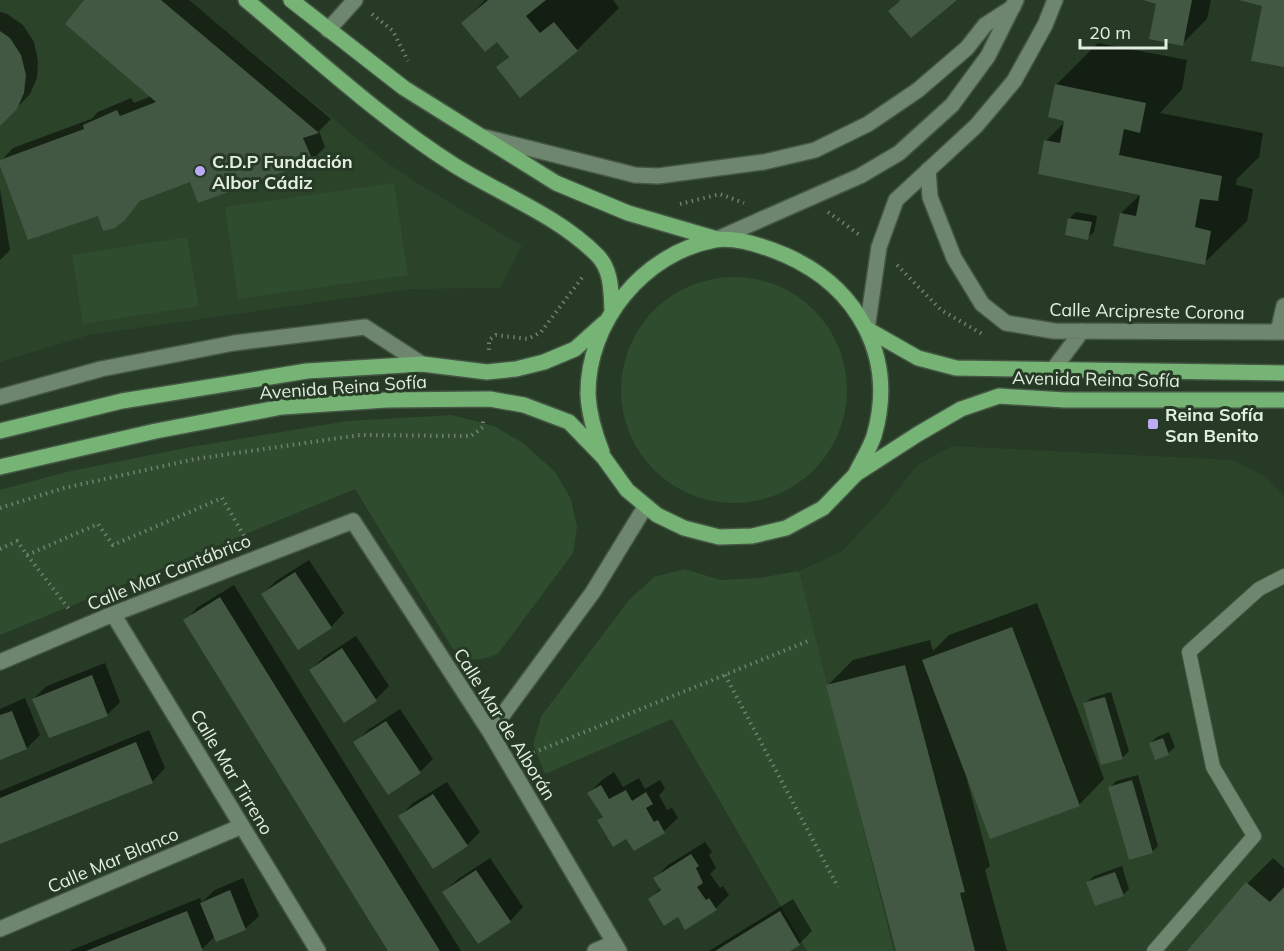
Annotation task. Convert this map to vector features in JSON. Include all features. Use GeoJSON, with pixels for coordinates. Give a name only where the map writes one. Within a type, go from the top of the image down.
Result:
{"type":"FeatureCollection","features":[{"type":"Feature","properties":{"kind":"main road"},"geometry":{"type":"LineString","coordinates":[[246,0],[388,118],[454,165],[573,234],[599,257],[609,274],[608,317]]}},
{"type":"Feature","properties":{"kind":"main road"},"geometry":{"type":"LineString","coordinates":[[291,0],[404,88],[556,183],[628,213],[717,239]]}},
{"type":"Feature","properties":{"kind":"main road","name":"Avenida Reina Sofía"},"geometry":{"type":"LineString","coordinates":[[0,431],[122,401],[307,371],[422,364],[487,372],[544,362],[575,349],[608,317],[622,297],[665,260],[717,239],[751,242],[807,264],[838,289],[856,309],[867,328],[876,355],[881,397],[874,437],[855,474]]}},
{"type":"Feature","properties":{"kind":"main road","name":"Avenida Reina Sofía"},"geometry":{"type":"LineString","coordinates":[[604,458],[593,427],[588,396],[591,360],[608,317]]}},
{"type":"Feature","properties":{"kind":"main road","name":"Avenida Reina Sofía"},"geometry":{"type":"LineString","coordinates":[[867,328],[918,358],[956,368],[1284,373]]}},
{"type":"Feature","properties":{"kind":"main road","name":"Avenida Reina Sofía"},"geometry":{"type":"LineString","coordinates":[[0,467],[156,431],[282,407],[490,399],[524,405],[569,422],[604,458],[627,490],[657,515],[684,528],[719,537],[752,536],[786,528],[823,508],[855,474],[961,409],[999,396],[1065,400],[1284,400]]}},
{"type":"Feature","properties":{"kind":"street"},"geometry":{"type":"LineString","coordinates":[[328,30],[355,0]]}},
{"type":"Feature","properties":{"kind":"street"},"geometry":{"type":"LineString","coordinates":[[867,328],[879,247],[896,200],[976,126],[1014,81],[1045,25],[1055,0]]}},
{"type":"Feature","properties":{"kind":"street"},"geometry":{"type":"LineString","coordinates":[[480,136],[634,175],[658,176],[764,162],[815,150],[868,124],[918,90],[967,48],[986,24],[1015,3]]}},
{"type":"Feature","properties":{"kind":"street"},"geometry":{"type":"LineString","coordinates":[[717,239],[860,176],[899,153],[952,105],[988,56],[1015,3]]}},
{"type":"Feature","properties":{"kind":"street","name":"Calle Arcipreste Corona"},"geometry":{"type":"LineString","coordinates":[[928,170],[930,197],[954,258],[982,304],[1006,323],[1054,331],[1281,332]]}},
{"type":"Feature","properties":{"kind":"street"},"geometry":{"type":"LineString","coordinates":[[1281,332],[1284,306]]}},
{"type":"Feature","properties":{"kind":"street"},"geometry":{"type":"LineString","coordinates":[[0,397],[101,369],[234,343],[365,327],[422,364]]}},
{"type":"Feature","properties":{"kind":"street"},"geometry":{"type":"LineString","coordinates":[[1052,371],[1083,331]]}},
{"type":"Feature","properties":{"kind":"street"},"geometry":{"type":"LineString","coordinates":[[490,732],[593,592],[645,507]]}},
{"type":"Feature","properties":{"kind":"street","name":"Calle Mar de Alborán"},"geometry":{"type":"LineString","coordinates":[[353,520],[490,732],[617,947]]}},
{"type":"Feature","properties":{"kind":"street","name":"Calle Mar Cantábrico"},"geometry":{"type":"LineString","coordinates":[[0,662],[113,614],[353,520]]}},
{"type":"Feature","properties":{"kind":"street","name":"Calle Mar Tirreno"},"geometry":{"type":"LineString","coordinates":[[113,614],[318,951]]}},
{"type":"Feature","properties":{"kind":"street","name":"Calle Mar Blanco"},"geometry":{"type":"LineString","coordinates":[[0,929],[242,826]]}},
{"type":"Feature","properties":{"kind":"street"},"geometry":{"type":"LineString","coordinates":[[595,951],[617,947]]}},
{"type":"Feature","properties":{"kind":"lane"},"geometry":{"type":"LineString","coordinates":[[1154,951],[1254,836],[1213,766],[1189,652],[1259,589],[1284,576]]}},
{"type":"Feature","properties":{"kind":"path"},"geometry":{"type":"LineString","coordinates":[[355,0],[393,31],[406,59],[413,65]]}},
{"type":"Feature","properties":{"kind":"path"},"geometry":{"type":"LineString","coordinates":[[678,204],[720,194],[744,203],[752,202]]}},
{"type":"Feature","properties":{"kind":"path"},"geometry":{"type":"LineString","coordinates":[[27,555],[98,524],[113,545],[222,498],[257,558]]}},
{"type":"Feature","properties":{"kind":"path"},"geometry":{"type":"LineString","coordinates":[[0,549],[17,541],[84,627]]}},
{"type":"Feature","properties":{"kind":"path"},"geometry":{"type":"LineString","coordinates":[[508,763],[808,641]]}},
{"type":"Feature","properties":{"kind":"path"},"geometry":{"type":"LineString","coordinates":[[725,675],[838,887]]}},
{"type":"Feature","properties":{"kind":"shaded area","name":"C.D.P Fundación Albor Cádiz"},"geometry":{"type":"Polygon","coordinates":[[[0,0],[189,0],[382,159],[522,246],[500,288],[413,289],[89,335],[0,362],[0,0]]]}},
{"type":"Feature","properties":{"kind":"shaded area"},"geometry":{"type":"Polygon","coordinates":[[[394,183],[408,275],[238,299],[225,207],[394,183]]]}},
{"type":"Feature","properties":{"kind":"shaded area"},"geometry":{"type":"Polygon","coordinates":[[[187,237],[199,306],[83,324],[72,255],[187,237]]]}},
{"type":"Feature","properties":{"kind":"shaded area"},"geometry":{"type":"Polygon","coordinates":[[[723,277],[745,277],[777,285],[797,296],[814,310],[828,327],[839,347],[845,368],[847,390],[845,412],[839,433],[828,453],[814,470],[797,484],[777,495],[745,503],[723,503],[691,495],[681,490],[662,477],[647,462],[629,433],[621,401],[621,379],[629,347],[634,337],[647,318],[662,303],[691,285],[723,277]]]}},
{"type":"Feature","properties":{"kind":"shaded area"},"geometry":{"type":"Polygon","coordinates":[[[452,415],[494,426],[523,443],[555,472],[571,499],[577,527],[573,553],[498,654],[470,659],[453,649],[355,489],[0,635],[0,490],[62,473],[185,448],[348,421],[452,415]]]}},
{"type":"Feature","properties":{"kind":"shaded area"},"geometry":{"type":"Polygon","coordinates":[[[952,446],[1233,460],[1266,477],[1284,496],[1284,951],[895,951],[799,571],[842,551],[886,505],[917,465],[952,446]]]}},
{"type":"Feature","properties":{"kind":"shaded area"},"geometry":{"type":"Polygon","coordinates":[[[685,569],[720,580],[759,578],[799,571],[894,951],[807,951],[672,719],[545,774],[533,744],[542,715],[629,600],[654,577],[685,569]]]}},
{"type":"Feature","properties":{"kind":"building"},"geometry":{"type":"Polygon","coordinates":[[[84,0],[161,0],[319,133],[303,138],[313,161],[198,203],[190,182],[140,201],[125,220],[115,228],[103,231],[98,216],[28,240],[0,166],[0,160],[84,129],[83,125],[117,110],[120,116],[156,102],[65,24],[84,0]]]}},
{"type":"Feature","properties":{"kind":"building"},"geometry":{"type":"Polygon","coordinates":[[[488,0],[546,0],[526,16],[540,33],[554,22],[578,51],[520,98],[496,67],[509,57],[497,42],[485,52],[461,23],[488,0]]]}},
{"type":"Feature","properties":{"kind":"building"},"geometry":{"type":"Polygon","coordinates":[[[899,0],[957,0],[911,38],[888,11],[899,0]]]}},
{"type":"Feature","properties":{"kind":"building"},"geometry":{"type":"Polygon","coordinates":[[[1143,0],[1192,0],[1183,46],[1149,39],[1156,4],[1143,0]]]}},
{"type":"Feature","properties":{"kind":"building"},"geometry":{"type":"Polygon","coordinates":[[[1239,0],[1284,0],[1284,67],[1251,61],[1262,6],[1239,0]]]}},
{"type":"Feature","properties":{"kind":"building"},"geometry":{"type":"Polygon","coordinates":[[[0,31],[10,38],[21,55],[26,75],[24,93],[17,109],[0,126],[0,31]]]}},
{"type":"Feature","properties":{"kind":"building"},"geometry":{"type":"Polygon","coordinates":[[[1055,84],[1146,103],[1140,133],[1124,129],[1119,155],[1222,176],[1218,201],[1200,199],[1195,227],[1211,231],[1205,265],[1113,246],[1120,213],[1136,216],[1140,195],[1038,174],[1044,140],[1060,143],[1064,121],[1048,117],[1055,84]]]}},
{"type":"Feature","properties":{"kind":"building"},"geometry":{"type":"Polygon","coordinates":[[[1068,218],[1092,222],[1088,240],[1065,235],[1068,218]]]}},
{"type":"Feature","properties":{"kind":"building"},"geometry":{"type":"Polygon","coordinates":[[[295,572],[332,628],[298,650],[261,594],[295,572]]]}},
{"type":"Feature","properties":{"kind":"building"},"geometry":{"type":"Polygon","coordinates":[[[220,597],[440,951],[388,951],[183,620],[220,597]]]}},
{"type":"Feature","properties":{"kind":"building"},"geometry":{"type":"Polygon","coordinates":[[[1012,627],[1080,806],[990,839],[922,660],[1012,627]]]}},
{"type":"Feature","properties":{"kind":"building"},"geometry":{"type":"Polygon","coordinates":[[[342,648],[377,701],[344,723],[309,670],[342,648]]]}},
{"type":"Feature","properties":{"kind":"building"},"geometry":{"type":"Polygon","coordinates":[[[905,665],[965,892],[960,893],[975,951],[896,951],[826,685],[905,665]]]}},
{"type":"Feature","properties":{"kind":"building"},"geometry":{"type":"Polygon","coordinates":[[[92,675],[108,716],[49,738],[32,699],[92,675]]]}},
{"type":"Feature","properties":{"kind":"building"},"geometry":{"type":"Polygon","coordinates":[[[1105,697],[1123,759],[1101,765],[1083,703],[1105,697]]]}},
{"type":"Feature","properties":{"kind":"building"},"geometry":{"type":"Polygon","coordinates":[[[12,711],[27,749],[0,760],[0,715],[12,711]]]}},
{"type":"Feature","properties":{"kind":"building"},"geometry":{"type":"Polygon","coordinates":[[[386,721],[421,773],[388,795],[353,742],[386,721]]]}},
{"type":"Feature","properties":{"kind":"building"},"geometry":{"type":"Polygon","coordinates":[[[1163,738],[1169,755],[1155,760],[1149,743],[1163,738]]]}},
{"type":"Feature","properties":{"kind":"building"},"geometry":{"type":"Polygon","coordinates":[[[136,742],[153,783],[0,844],[0,798],[136,742]]]}},
{"type":"Feature","properties":{"kind":"building"},"geometry":{"type":"Polygon","coordinates":[[[1132,780],[1153,853],[1129,860],[1108,787],[1132,780]]]}},
{"type":"Feature","properties":{"kind":"building"},"geometry":{"type":"Polygon","coordinates":[[[601,785],[609,799],[626,790],[632,801],[646,792],[653,804],[646,808],[654,822],[658,820],[665,833],[634,851],[626,839],[613,847],[597,820],[603,817],[587,793],[601,785]]]}},
{"type":"Feature","properties":{"kind":"building"},"geometry":{"type":"Polygon","coordinates":[[[433,794],[468,846],[433,869],[398,816],[433,794]]]}},
{"type":"Feature","properties":{"kind":"building"},"geometry":{"type":"Polygon","coordinates":[[[691,854],[699,866],[696,868],[703,883],[697,887],[706,900],[709,898],[717,910],[685,930],[678,917],[664,926],[648,899],[661,890],[653,878],[691,854]]]}},
{"type":"Feature","properties":{"kind":"building"},"geometry":{"type":"Polygon","coordinates":[[[476,870],[511,922],[478,944],[442,892],[476,870]]]}},
{"type":"Feature","properties":{"kind":"building"},"geometry":{"type":"Polygon","coordinates":[[[1115,872],[1124,896],[1095,906],[1086,882],[1115,872]]]}},
{"type":"Feature","properties":{"kind":"building"},"geometry":{"type":"Polygon","coordinates":[[[1246,882],[1270,902],[1284,887],[1284,951],[1187,951],[1246,882]]]}},
{"type":"Feature","properties":{"kind":"building"},"geometry":{"type":"Polygon","coordinates":[[[230,890],[246,930],[216,942],[200,903],[230,890]]]}},
{"type":"Feature","properties":{"kind":"building"},"geometry":{"type":"Polygon","coordinates":[[[187,911],[203,951],[86,951],[187,911]]]}},
{"type":"Feature","properties":{"kind":"building"},"geometry":{"type":"Polygon","coordinates":[[[780,911],[800,945],[790,951],[715,951],[780,911]]]}},
{"type":"Feature","properties":{"kind":"place","name":"C.D.P Fundación Albor Cádiz"},"geometry":{"type":"Point","coordinates":[200,171]}},
{"type":"Feature","properties":{"kind":"place","name":"Reina Sofía San Benito"},"geometry":{"type":"Point","coordinates":[1153,424]}}]}
